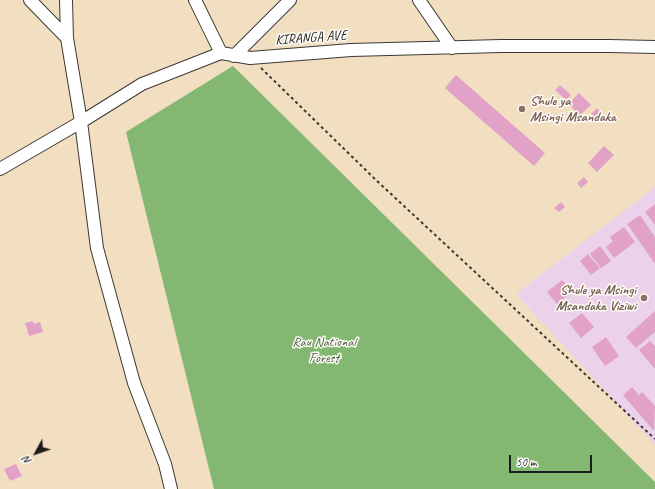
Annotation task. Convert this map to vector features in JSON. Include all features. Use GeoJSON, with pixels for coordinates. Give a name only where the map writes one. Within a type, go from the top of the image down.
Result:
{"type":"FeatureCollection","features":[{"type":"Feature","properties":{"kind":"street"},"geometry":{"type":"LineString","coordinates":[[30,0],[67,38]]}},
{"type":"Feature","properties":{"kind":"street"},"geometry":{"type":"LineString","coordinates":[[66,0],[67,38],[81,122],[97,248],[134,383],[165,464],[171,489]]}},
{"type":"Feature","properties":{"kind":"street"},"geometry":{"type":"LineString","coordinates":[[0,170],[142,84],[221,53],[195,0]]}},
{"type":"Feature","properties":{"kind":"street"},"geometry":{"type":"LineString","coordinates":[[234,56],[290,0]]}},
{"type":"Feature","properties":{"kind":"street"},"geometry":{"type":"LineString","coordinates":[[419,0],[452,48]]}},
{"type":"Feature","properties":{"kind":"street","name":"KIRANGA AVE"},"geometry":{"type":"LineString","coordinates":[[221,53],[250,58],[351,50],[516,46],[655,47]]}},
{"type":"Feature","properties":{"kind":"path"},"geometry":{"type":"LineString","coordinates":[[250,58],[383,187],[655,439]]}},
{"type":"Feature","properties":{"kind":"shaded area"},"geometry":{"type":"Polygon","coordinates":[[[655,187],[655,445],[516,294],[655,187]]]}},
{"type":"Feature","properties":{"kind":"green space","name":"Rau National Forest"},"geometry":{"type":"Polygon","coordinates":[[[233,66],[655,482],[655,489],[214,489],[126,132],[233,66]]]}},
{"type":"Feature","properties":{"kind":"building"},"geometry":{"type":"Polygon","coordinates":[[[456,75],[545,153],[534,166],[445,88],[456,75]]]}},
{"type":"Feature","properties":{"kind":"building"},"geometry":{"type":"Polygon","coordinates":[[[560,85],[571,95],[566,100],[555,90],[560,85]]]}},
{"type":"Feature","properties":{"kind":"building"},"geometry":{"type":"Polygon","coordinates":[[[579,93],[591,105],[580,115],[568,104],[579,93]]]}},
{"type":"Feature","properties":{"kind":"building"},"geometry":{"type":"Polygon","coordinates":[[[597,108],[602,114],[596,120],[591,114],[597,108]]]}},
{"type":"Feature","properties":{"kind":"building"},"geometry":{"type":"Polygon","coordinates":[[[604,146],[614,155],[597,172],[588,163],[604,146]]]}},
{"type":"Feature","properties":{"kind":"building"},"geometry":{"type":"Polygon","coordinates":[[[584,177],[588,182],[581,188],[577,183],[584,177]]]}},
{"type":"Feature","properties":{"kind":"building"},"geometry":{"type":"Polygon","coordinates":[[[561,202],[565,207],[559,212],[554,208],[561,202]]]}},
{"type":"Feature","properties":{"kind":"building"},"geometry":{"type":"Polygon","coordinates":[[[655,204],[655,225],[645,212],[655,204]]]}},
{"type":"Feature","properties":{"kind":"building"},"geometry":{"type":"Polygon","coordinates":[[[640,215],[655,237],[655,264],[627,224],[640,215]]]}},
{"type":"Feature","properties":{"kind":"building"},"geometry":{"type":"Polygon","coordinates":[[[624,227],[635,242],[614,258],[606,247],[613,241],[610,237],[624,227]]]}},
{"type":"Feature","properties":{"kind":"building"},"geometry":{"type":"Polygon","coordinates":[[[600,246],[611,261],[601,268],[590,254],[600,246]]]}},
{"type":"Feature","properties":{"kind":"building"},"geometry":{"type":"Polygon","coordinates":[[[588,254],[600,268],[591,275],[580,261],[588,254]]]}},
{"type":"Feature","properties":{"kind":"building"},"geometry":{"type":"Polygon","coordinates":[[[562,280],[572,292],[557,304],[547,292],[562,280]]]}},
{"type":"Feature","properties":{"kind":"building"},"geometry":{"type":"Polygon","coordinates":[[[655,311],[655,332],[636,348],[626,337],[655,311]]]}},
{"type":"Feature","properties":{"kind":"building"},"geometry":{"type":"Polygon","coordinates":[[[582,313],[594,327],[581,338],[569,323],[582,313]]]}},
{"type":"Feature","properties":{"kind":"building"},"geometry":{"type":"Polygon","coordinates":[[[33,321],[34,324],[40,322],[43,332],[29,336],[25,323],[33,321]]]}},
{"type":"Feature","properties":{"kind":"building"},"geometry":{"type":"Polygon","coordinates":[[[606,337],[619,356],[605,366],[592,347],[606,337]]]}},
{"type":"Feature","properties":{"kind":"building"},"geometry":{"type":"Polygon","coordinates":[[[650,341],[655,346],[655,369],[639,350],[650,341]]]}},
{"type":"Feature","properties":{"kind":"building"},"geometry":{"type":"Polygon","coordinates":[[[632,387],[639,395],[642,392],[655,406],[654,431],[623,395],[632,387]]]}},
{"type":"Feature","properties":{"kind":"building"},"geometry":{"type":"Polygon","coordinates":[[[16,464],[22,476],[10,481],[4,469],[16,464]]]}},
{"type":"Feature","properties":{"kind":"place","name":"Shule ya Msingi Msandaka"},"geometry":{"type":"Point","coordinates":[522,109]}},
{"type":"Feature","properties":{"kind":"place","name":"Shule ya Msingi Msandaka Viziwi"},"geometry":{"type":"Point","coordinates":[644,298]}}]}
